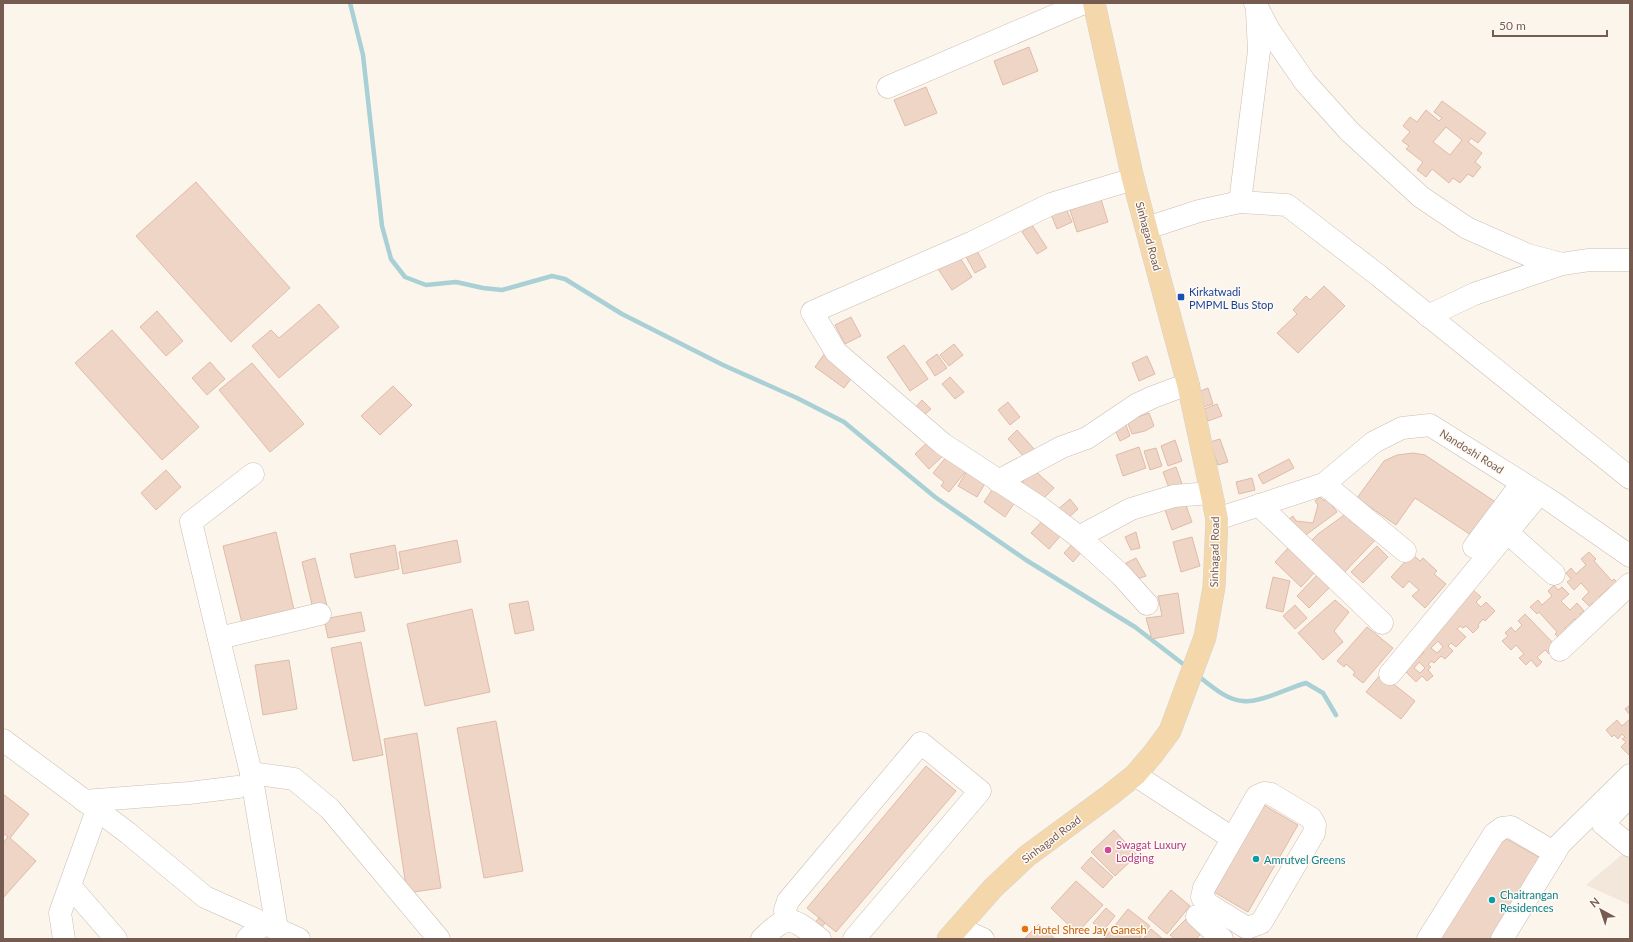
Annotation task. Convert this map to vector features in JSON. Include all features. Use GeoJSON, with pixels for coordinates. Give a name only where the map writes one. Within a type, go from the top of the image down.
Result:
{"type":"FeatureCollection","features":[{"type":"Feature","properties":{"kind":"main road","name":"Sinhagad Road"},"geometry":{"type":"LineString","coordinates":[[953,934],[993,888],[1027,856],[1110,795],[1134,775],[1170,731],[1204,637],[1214,587],[1217,519],[1210,493],[1188,384],[1133,178],[1094,3]]}},
{"type":"Feature","properties":{"kind":"street"},"geometry":{"type":"LineString","coordinates":[[888,86],[1084,3]]}},
{"type":"Feature","properties":{"kind":"street"},"geometry":{"type":"LineString","coordinates":[[1256,5],[1282,49],[1306,82],[1349,131],[1421,197],[1467,228],[1528,255],[1562,264]]}},
{"type":"Feature","properties":{"kind":"street"},"geometry":{"type":"LineString","coordinates":[[1240,202],[1259,52],[1256,5]]}},
{"type":"Feature","properties":{"kind":"street"},"geometry":{"type":"LineString","coordinates":[[1259,52],[1282,49]]}},
{"type":"Feature","properties":{"kind":"street"},"geometry":{"type":"LineString","coordinates":[[1133,178],[1051,204],[973,242],[812,312],[836,352],[943,444],[1042,509],[1077,535],[1121,575],[1147,604]]}},
{"type":"Feature","properties":{"kind":"street"},"geometry":{"type":"LineString","coordinates":[[1147,228],[1199,211],[1240,202],[1287,205],[1630,478]]}},
{"type":"Feature","properties":{"kind":"street"},"geometry":{"type":"LineString","coordinates":[[1428,316],[1474,294],[1562,264],[1589,260],[1630,260]]}},
{"type":"Feature","properties":{"kind":"street"},"geometry":{"type":"LineString","coordinates":[[998,481],[1062,447],[1087,438],[1136,405],[1153,396],[1188,384]]}},
{"type":"Feature","properties":{"kind":"street","name":"Nandoshi Road"},"geometry":{"type":"LineString","coordinates":[[1217,519],[1324,484],[1374,442],[1402,428],[1430,425],[1531,488],[1630,556]]}},
{"type":"Feature","properties":{"kind":"street"},"geometry":{"type":"LineString","coordinates":[[254,474],[191,522],[219,638],[270,926]]}},
{"type":"Feature","properties":{"kind":"street"},"geometry":{"type":"LineString","coordinates":[[1324,484],[1405,552]]}},
{"type":"Feature","properties":{"kind":"street"},"geometry":{"type":"LineString","coordinates":[[1390,674],[1507,532],[1531,488]]}},
{"type":"Feature","properties":{"kind":"street"},"geometry":{"type":"LineString","coordinates":[[1474,547],[1531,488]]}},
{"type":"Feature","properties":{"kind":"street"},"geometry":{"type":"LineString","coordinates":[[1077,535],[1079,537],[1131,509],[1174,496],[1210,493]]}},
{"type":"Feature","properties":{"kind":"street"},"geometry":{"type":"LineString","coordinates":[[1259,505],[1382,623]]}},
{"type":"Feature","properties":{"kind":"street"},"geometry":{"type":"LineString","coordinates":[[1507,532],[1554,574]]}},
{"type":"Feature","properties":{"kind":"street"},"geometry":{"type":"LineString","coordinates":[[1560,650],[1630,584]]}},
{"type":"Feature","properties":{"kind":"street"},"geometry":{"type":"LineString","coordinates":[[219,638],[320,614]]}},
{"type":"Feature","properties":{"kind":"street"},"geometry":{"type":"LineString","coordinates":[[4,743],[128,833],[205,897],[299,939]]}},
{"type":"Feature","properties":{"kind":"street"},"geometry":{"type":"LineString","coordinates":[[786,920],[785,910],[788,902],[921,743],[980,791],[854,939]]}},
{"type":"Feature","properties":{"kind":"street"},"geometry":{"type":"LineString","coordinates":[[1134,775],[1232,838]]}},
{"type":"Feature","properties":{"kind":"street"},"geometry":{"type":"LineString","coordinates":[[1502,939],[1558,849],[1630,775]]}},
{"type":"Feature","properties":{"kind":"street"},"geometry":{"type":"LineString","coordinates":[[91,805],[189,793],[244,780],[294,779],[325,805],[439,939]]}},
{"type":"Feature","properties":{"kind":"street"},"geometry":{"type":"LineString","coordinates":[[1264,793],[1271,794],[1311,818],[1315,825],[1314,833],[1261,923],[1247,928],[1208,904],[1202,896],[1204,888],[1232,838],[1257,796],[1264,793]]}},
{"type":"Feature","properties":{"kind":"street"},"geometry":{"type":"LineString","coordinates":[[1630,795],[1603,824],[1630,846]]}},
{"type":"Feature","properties":{"kind":"street"},"geometry":{"type":"LineString","coordinates":[[64,939],[60,913],[70,886],[91,805]]}},
{"type":"Feature","properties":{"kind":"street"},"geometry":{"type":"LineString","coordinates":[[1428,939],[1494,834],[1502,828],[1511,827],[1558,849]]}},
{"type":"Feature","properties":{"kind":"street"},"geometry":{"type":"LineString","coordinates":[[70,886],[116,939]]}},
{"type":"Feature","properties":{"kind":"street"},"geometry":{"type":"LineString","coordinates":[[1197,916],[1222,939]]}},
{"type":"Feature","properties":{"kind":"street"},"geometry":{"type":"LineString","coordinates":[[762,939],[777,925],[786,920],[801,924],[820,939]]}},
{"type":"Feature","properties":{"kind":"street"},"geometry":{"type":"LineString","coordinates":[[246,939],[270,926]]}},
{"type":"Feature","properties":{"kind":"street"},"geometry":{"type":"LineString","coordinates":[[953,934],[982,939]]}},
{"type":"Feature","properties":{"kind":"shaded area"},"geometry":{"type":"Polygon","coordinates":[[[1630,848],[1630,905],[1586,885],[1630,848]]]}},
{"type":"Feature","properties":{"kind":"building"},"geometry":{"type":"Polygon","coordinates":[[[1029,47],[1038,71],[1003,85],[994,61],[1029,47]]]}},
{"type":"Feature","properties":{"kind":"building"},"geometry":{"type":"Polygon","coordinates":[[[926,87],[937,113],[905,126],[894,100],[926,87]]]}},
{"type":"Feature","properties":{"kind":"building"},"geometry":{"type":"Polygon","coordinates":[[[1442,101],[1486,133],[1478,143],[1471,138],[1468,142],[1482,153],[1475,162],[1481,167],[1473,177],[1468,174],[1460,183],[1453,178],[1449,183],[1432,169],[1426,177],[1417,170],[1423,162],[1406,149],[1409,146],[1402,141],[1410,132],[1403,126],[1410,117],[1417,122],[1426,110],[1439,121],[1442,118],[1434,112],[1442,101]],[[1446,127],[1433,142],[1450,155],[1462,140],[1446,127]]]}},
{"type":"Feature","properties":{"kind":"building"},"geometry":{"type":"Polygon","coordinates":[[[196,182],[290,288],[231,342],[136,236],[196,182]]]}},
{"type":"Feature","properties":{"kind":"building"},"geometry":{"type":"Polygon","coordinates":[[[1101,199],[1108,222],[1077,232],[1070,210],[1101,199]]]}},
{"type":"Feature","properties":{"kind":"building"},"geometry":{"type":"Polygon","coordinates":[[[1065,206],[1072,222],[1057,229],[1050,212],[1065,206]]]}},
{"type":"Feature","properties":{"kind":"building"},"geometry":{"type":"Polygon","coordinates":[[[1032,225],[1047,248],[1037,254],[1022,232],[1032,225]]]}},
{"type":"Feature","properties":{"kind":"building"},"geometry":{"type":"Polygon","coordinates":[[[976,249],[986,267],[975,273],[965,255],[976,249]]]}},
{"type":"Feature","properties":{"kind":"building"},"geometry":{"type":"Polygon","coordinates":[[[959,256],[972,277],[952,290],[938,269],[959,256]]]}},
{"type":"Feature","properties":{"kind":"building"},"geometry":{"type":"Polygon","coordinates":[[[1324,286],[1345,306],[1298,353],[1277,333],[1297,314],[1293,310],[1306,296],[1310,300],[1324,286]]]}},
{"type":"Feature","properties":{"kind":"building"},"geometry":{"type":"Polygon","coordinates":[[[319,304],[339,327],[279,378],[252,346],[271,330],[279,338],[319,304]]]}},
{"type":"Feature","properties":{"kind":"building"},"geometry":{"type":"Polygon","coordinates":[[[157,311],[183,341],[166,356],[140,327],[157,311]]]}},
{"type":"Feature","properties":{"kind":"building"},"geometry":{"type":"Polygon","coordinates":[[[851,317],[861,336],[845,344],[835,325],[851,317]]]}},
{"type":"Feature","properties":{"kind":"building"},"geometry":{"type":"Polygon","coordinates":[[[112,330],[199,427],[162,460],[75,363],[112,330]]]}},
{"type":"Feature","properties":{"kind":"building"},"geometry":{"type":"Polygon","coordinates":[[[954,344],[963,355],[949,366],[940,355],[954,344]]]}},
{"type":"Feature","properties":{"kind":"building"},"geometry":{"type":"Polygon","coordinates":[[[904,345],[928,379],[910,391],[887,357],[904,345]]]}},
{"type":"Feature","properties":{"kind":"building"},"geometry":{"type":"Polygon","coordinates":[[[825,353],[854,375],[844,388],[815,367],[825,353]]]}},
{"type":"Feature","properties":{"kind":"building"},"geometry":{"type":"Polygon","coordinates":[[[937,354],[947,368],[935,376],[926,362],[937,354]]]}},
{"type":"Feature","properties":{"kind":"building"},"geometry":{"type":"Polygon","coordinates":[[[1147,356],[1155,374],[1139,381],[1132,363],[1147,356]]]}},
{"type":"Feature","properties":{"kind":"building"},"geometry":{"type":"Polygon","coordinates":[[[210,362],[225,379],[207,395],[192,378],[210,362]]]}},
{"type":"Feature","properties":{"kind":"building"},"geometry":{"type":"Polygon","coordinates":[[[252,363],[304,424],[270,452],[219,390],[252,363]]]}},
{"type":"Feature","properties":{"kind":"building"},"geometry":{"type":"Polygon","coordinates":[[[950,377],[964,392],[955,399],[942,384],[950,377]]]}},
{"type":"Feature","properties":{"kind":"building"},"geometry":{"type":"Polygon","coordinates":[[[393,386],[412,405],[380,435],[361,416],[393,386]]]}},
{"type":"Feature","properties":{"kind":"building"},"geometry":{"type":"Polygon","coordinates":[[[1208,388],[1213,404],[1203,407],[1198,392],[1208,388]]]}},
{"type":"Feature","properties":{"kind":"building"},"geometry":{"type":"Polygon","coordinates":[[[922,400],[931,409],[922,417],[914,409],[922,400]]]}},
{"type":"Feature","properties":{"kind":"building"},"geometry":{"type":"Polygon","coordinates":[[[1008,402],[1020,417],[1010,425],[998,410],[1008,402]]]}},
{"type":"Feature","properties":{"kind":"building"},"geometry":{"type":"Polygon","coordinates":[[[1217,404],[1222,416],[1208,421],[1204,409],[1217,404]]]}},
{"type":"Feature","properties":{"kind":"building"},"geometry":{"type":"Polygon","coordinates":[[[1149,413],[1154,426],[1145,431],[1132,434],[1127,421],[1149,413]]]}},
{"type":"Feature","properties":{"kind":"building"},"geometry":{"type":"Polygon","coordinates":[[[1126,425],[1130,436],[1120,441],[1115,430],[1126,425]]]}},
{"type":"Feature","properties":{"kind":"building"},"geometry":{"type":"Polygon","coordinates":[[[1017,430],[1035,450],[1025,458],[1008,439],[1017,430]]]}},
{"type":"Feature","properties":{"kind":"building"},"geometry":{"type":"Polygon","coordinates":[[[932,438],[946,453],[929,469],[915,454],[932,438]]]}},
{"type":"Feature","properties":{"kind":"building"},"geometry":{"type":"Polygon","coordinates":[[[1220,439],[1228,462],[1218,465],[1210,442],[1220,439]]]}},
{"type":"Feature","properties":{"kind":"building"},"geometry":{"type":"Polygon","coordinates":[[[1175,440],[1182,461],[1168,466],[1161,446],[1175,440]]]}},
{"type":"Feature","properties":{"kind":"building"},"geometry":{"type":"Polygon","coordinates":[[[1139,447],[1146,468],[1123,476],[1116,455],[1139,447]]]}},
{"type":"Feature","properties":{"kind":"building"},"geometry":{"type":"Polygon","coordinates":[[[1156,448],[1162,466],[1150,470],[1144,451],[1156,448]]]}},
{"type":"Feature","properties":{"kind":"building"},"geometry":{"type":"Polygon","coordinates":[[[1413,453],[1425,455],[1500,505],[1477,539],[1415,498],[1396,525],[1357,498],[1384,461],[1397,455],[1413,453]]]}},
{"type":"Feature","properties":{"kind":"building"},"geometry":{"type":"Polygon","coordinates":[[[947,456],[966,471],[949,492],[941,486],[944,482],[933,473],[947,456]]]}},
{"type":"Feature","properties":{"kind":"building"},"geometry":{"type":"Polygon","coordinates":[[[1289,459],[1294,468],[1263,484],[1258,475],[1289,459]]]}},
{"type":"Feature","properties":{"kind":"building"},"geometry":{"type":"Polygon","coordinates":[[[1176,467],[1182,484],[1169,488],[1163,472],[1176,467]]]}},
{"type":"Feature","properties":{"kind":"building"},"geometry":{"type":"Polygon","coordinates":[[[968,469],[987,480],[977,497],[958,486],[968,469]]]}},
{"type":"Feature","properties":{"kind":"building"},"geometry":{"type":"Polygon","coordinates":[[[1033,469],[1054,488],[1042,500],[1022,482],[1033,469]]]}},
{"type":"Feature","properties":{"kind":"building"},"geometry":{"type":"Polygon","coordinates":[[[166,470],[181,487],[156,510],[141,493],[166,470]]]}},
{"type":"Feature","properties":{"kind":"building"},"geometry":{"type":"Polygon","coordinates":[[[1252,478],[1255,490],[1239,494],[1236,482],[1252,478]]]}},
{"type":"Feature","properties":{"kind":"building"},"geometry":{"type":"Polygon","coordinates":[[[998,481],[1019,496],[1005,517],[984,502],[998,481]]]}},
{"type":"Feature","properties":{"kind":"building"},"geometry":{"type":"Polygon","coordinates":[[[1320,497],[1323,500],[1328,500],[1337,512],[1299,540],[1288,520],[1293,516],[1296,521],[1313,523],[1318,505],[1315,501],[1320,497]]]}},
{"type":"Feature","properties":{"kind":"building"},"geometry":{"type":"Polygon","coordinates":[[[1070,499],[1078,509],[1066,520],[1057,510],[1070,499]]]}},
{"type":"Feature","properties":{"kind":"building"},"geometry":{"type":"Polygon","coordinates":[[[1184,500],[1192,522],[1172,530],[1164,507],[1184,500]]]}},
{"type":"Feature","properties":{"kind":"building"},"geometry":{"type":"Polygon","coordinates":[[[1347,513],[1379,536],[1340,577],[1307,545],[1318,534],[1347,513]]]}},
{"type":"Feature","properties":{"kind":"building"},"geometry":{"type":"Polygon","coordinates":[[[1046,517],[1063,533],[1049,549],[1031,533],[1046,517]]]}},
{"type":"Feature","properties":{"kind":"building"},"geometry":{"type":"Polygon","coordinates":[[[276,532],[295,614],[243,627],[223,546],[276,532]]]}},
{"type":"Feature","properties":{"kind":"building"},"geometry":{"type":"Polygon","coordinates":[[[1136,532],[1140,548],[1131,550],[1125,537],[1136,532]]]}},
{"type":"Feature","properties":{"kind":"building"},"geometry":{"type":"Polygon","coordinates":[[[1192,537],[1200,566],[1181,572],[1173,542],[1192,537]]]}},
{"type":"Feature","properties":{"kind":"building"},"geometry":{"type":"Polygon","coordinates":[[[457,540],[461,562],[403,574],[399,552],[457,540]]]}},
{"type":"Feature","properties":{"kind":"building"},"geometry":{"type":"Polygon","coordinates":[[[1075,541],[1084,549],[1073,562],[1064,553],[1075,541]]]}},
{"type":"Feature","properties":{"kind":"building"},"geometry":{"type":"Polygon","coordinates":[[[395,545],[399,569],[355,578],[350,554],[395,545]]]}},
{"type":"Feature","properties":{"kind":"building"},"geometry":{"type":"Polygon","coordinates":[[[1377,546],[1388,557],[1363,583],[1351,572],[1377,546]]]}},
{"type":"Feature","properties":{"kind":"building"},"geometry":{"type":"Polygon","coordinates":[[[1289,547],[1315,572],[1301,587],[1275,562],[1289,547]]]}},
{"type":"Feature","properties":{"kind":"building"},"geometry":{"type":"Polygon","coordinates":[[[1589,552],[1596,559],[1594,561],[1612,581],[1614,579],[1621,586],[1613,593],[1609,588],[1599,597],[1603,602],[1597,608],[1593,603],[1589,606],[1582,599],[1589,592],[1581,583],[1574,590],[1567,582],[1571,579],[1566,573],[1571,568],[1576,574],[1586,565],[1581,559],[1589,552]]]}},
{"type":"Feature","properties":{"kind":"building"},"geometry":{"type":"Polygon","coordinates":[[[1412,554],[1420,561],[1423,558],[1437,571],[1434,574],[1446,584],[1425,608],[1412,596],[1419,590],[1409,581],[1403,588],[1391,577],[1412,554]]]}},
{"type":"Feature","properties":{"kind":"building"},"geometry":{"type":"Polygon","coordinates":[[[315,558],[327,606],[313,609],[302,562],[315,558]]]}},
{"type":"Feature","properties":{"kind":"building"},"geometry":{"type":"Polygon","coordinates":[[[1136,558],[1146,576],[1134,580],[1126,563],[1136,558]]]}},
{"type":"Feature","properties":{"kind":"building"},"geometry":{"type":"Polygon","coordinates":[[[1319,573],[1332,585],[1309,608],[1297,596],[1319,573]]]}},
{"type":"Feature","properties":{"kind":"building"},"geometry":{"type":"Polygon","coordinates":[[[1273,577],[1290,581],[1283,612],[1266,608],[1273,577]]]}},
{"type":"Feature","properties":{"kind":"building"},"geometry":{"type":"Polygon","coordinates":[[[1554,585],[1558,590],[1562,587],[1569,594],[1561,601],[1570,610],[1577,603],[1584,611],[1580,614],[1585,620],[1580,625],[1575,619],[1565,628],[1570,634],[1562,641],[1555,634],[1557,632],[1539,612],[1537,614],[1530,607],[1538,600],[1542,605],[1552,596],[1548,591],[1554,585]]]}},
{"type":"Feature","properties":{"kind":"building"},"geometry":{"type":"Polygon","coordinates":[[[1472,589],[1481,597],[1476,602],[1481,607],[1486,602],[1495,611],[1485,621],[1483,619],[1478,625],[1479,627],[1473,633],[1466,626],[1463,628],[1460,626],[1457,629],[1466,637],[1456,647],[1451,643],[1448,646],[1453,651],[1445,659],[1441,656],[1434,663],[1431,661],[1428,665],[1431,667],[1428,670],[1433,676],[1427,681],[1422,676],[1416,682],[1405,671],[1417,656],[1419,658],[1424,652],[1420,649],[1472,589]],[[1438,641],[1431,648],[1437,653],[1443,647],[1438,641]],[[1419,662],[1414,668],[1420,673],[1425,668],[1419,662]]]}},
{"type":"Feature","properties":{"kind":"building"},"geometry":{"type":"Polygon","coordinates":[[[1178,593],[1184,633],[1152,639],[1146,618],[1162,616],[1158,596],[1178,593]]]}},
{"type":"Feature","properties":{"kind":"building"},"geometry":{"type":"Polygon","coordinates":[[[1335,600],[1349,612],[1334,631],[1343,642],[1323,660],[1298,633],[1335,600]]]}},
{"type":"Feature","properties":{"kind":"building"},"geometry":{"type":"Polygon","coordinates":[[[528,601],[534,630],[515,634],[509,604],[528,601]]]}},
{"type":"Feature","properties":{"kind":"building"},"geometry":{"type":"Polygon","coordinates":[[[1295,605],[1307,618],[1295,629],[1283,616],[1295,605]]]}},
{"type":"Feature","properties":{"kind":"building"},"geometry":{"type":"Polygon","coordinates":[[[472,609],[490,692],[425,706],[407,624],[472,609]]]}},
{"type":"Feature","properties":{"kind":"building"},"geometry":{"type":"Polygon","coordinates":[[[361,612],[365,631],[328,638],[324,619],[361,612]]]}},
{"type":"Feature","properties":{"kind":"building"},"geometry":{"type":"Polygon","coordinates":[[[1525,614],[1557,647],[1549,654],[1545,650],[1537,657],[1542,662],[1537,667],[1531,660],[1526,665],[1519,658],[1524,654],[1516,645],[1511,650],[1502,641],[1508,636],[1505,633],[1511,627],[1515,632],[1522,625],[1518,621],[1525,614]]]}},
{"type":"Feature","properties":{"kind":"building"},"geometry":{"type":"Polygon","coordinates":[[[1367,627],[1393,648],[1363,683],[1353,675],[1355,672],[1346,664],[1344,667],[1337,661],[1367,627]]]}},
{"type":"Feature","properties":{"kind":"building"},"geometry":{"type":"Polygon","coordinates":[[[361,642],[383,755],[353,761],[331,648],[361,642]]]}},
{"type":"Feature","properties":{"kind":"building"},"geometry":{"type":"Polygon","coordinates":[[[289,660],[297,709],[263,715],[255,665],[289,660]]]}},
{"type":"Feature","properties":{"kind":"building"},"geometry":{"type":"Polygon","coordinates":[[[1381,674],[1415,701],[1401,719],[1366,692],[1381,674]]]}},
{"type":"Feature","properties":{"kind":"building"},"geometry":{"type":"Polygon","coordinates":[[[1630,705],[1630,715],[1625,709],[1630,705]]]}},
{"type":"Feature","properties":{"kind":"building"},"geometry":{"type":"Polygon","coordinates":[[[1630,719],[1630,756],[1621,747],[1626,742],[1622,739],[1625,737],[1622,734],[1618,739],[1614,735],[1612,737],[1606,730],[1617,720],[1622,726],[1630,719]]]}},
{"type":"Feature","properties":{"kind":"building"},"geometry":{"type":"Polygon","coordinates":[[[496,721],[523,871],[484,878],[457,728],[496,721]]]}},
{"type":"Feature","properties":{"kind":"building"},"geometry":{"type":"Polygon","coordinates":[[[417,733],[441,888],[407,893],[384,739],[417,733]]]}},
{"type":"Feature","properties":{"kind":"building"},"geometry":{"type":"Polygon","coordinates":[[[926,766],[956,791],[836,932],[807,908],[926,766]]]}},
{"type":"Feature","properties":{"kind":"building"},"geometry":{"type":"Polygon","coordinates":[[[3,794],[29,814],[10,838],[36,861],[3,898],[3,843],[8,837],[3,833],[3,794]]]}},
{"type":"Feature","properties":{"kind":"building","name":"Amrutvel Greens"},"geometry":{"type":"Polygon","coordinates":[[[1264,805],[1298,825],[1248,912],[1214,892],[1264,805]]]}},
{"type":"Feature","properties":{"kind":"building"},"geometry":{"type":"Polygon","coordinates":[[[1114,830],[1137,855],[1115,876],[1091,852],[1114,830]]]}},
{"type":"Feature","properties":{"kind":"building","name":"Chaitrangan Residences"},"geometry":{"type":"Polygon","coordinates":[[[1503,837],[1544,860],[1495,939],[1439,939],[1503,837]]]}},
{"type":"Feature","properties":{"kind":"building"},"geometry":{"type":"Polygon","coordinates":[[[1091,857],[1113,877],[1103,888],[1081,868],[1091,857]]]}},
{"type":"Feature","properties":{"kind":"building"},"geometry":{"type":"Polygon","coordinates":[[[1076,881],[1103,905],[1077,933],[1051,908],[1076,881]]]}},
{"type":"Feature","properties":{"kind":"building"},"geometry":{"type":"Polygon","coordinates":[[[1171,890],[1190,906],[1167,934],[1148,918],[1171,890]]]}},
{"type":"Feature","properties":{"kind":"building"},"geometry":{"type":"Polygon","coordinates":[[[1106,908],[1115,916],[1103,931],[1093,923],[1106,908]]]}},
{"type":"Feature","properties":{"kind":"building"},"geometry":{"type":"Polygon","coordinates":[[[1128,909],[1150,926],[1139,939],[1104,939],[1128,909]]]}},
{"type":"Feature","properties":{"kind":"building"},"geometry":{"type":"Polygon","coordinates":[[[1189,916],[1204,931],[1196,939],[1175,939],[1170,935],[1189,916]]]}},
{"type":"Feature","properties":{"kind":"building"},"geometry":{"type":"Polygon","coordinates":[[[819,918],[825,923],[819,931],[812,925],[819,918]]]}},
{"type":"Feature","properties":{"kind":"building"},"geometry":{"type":"Polygon","coordinates":[[[1039,924],[1055,939],[1024,939],[1039,924]]]}},
{"type":"Feature","properties":{"kind":"building"},"geometry":{"type":"Polygon","coordinates":[[[1151,929],[1163,939],[1143,939],[1151,929]]]}},
{"type":"Feature","properties":{"kind":"waterway"},"geometry":{"type":"LineString","coordinates":[[350,3],[363,55],[382,226],[391,259],[405,277],[426,285],[456,282],[483,288],[502,290],[552,276],[565,279],[622,314],[723,365],[797,398],[844,422],[935,497],[1026,560],[1135,627],[1187,667]]}},
{"type":"Feature","properties":{"kind":"waterway"},"geometry":{"type":"LineString","coordinates":[[1197,675],[1224,695],[1243,701],[1266,698],[1306,683],[1323,693],[1336,715]]}},
{"type":"Feature","properties":{"kind":"place","name":"Kirkatwadi PMPML Bus Stop"},"geometry":{"type":"Point","coordinates":[1181,297]}},
{"type":"Feature","properties":{"kind":"place","name":"Swagat Luxury Lodging"},"geometry":{"type":"Point","coordinates":[1108,850]}},
{"type":"Feature","properties":{"kind":"place","name":"Amrutvel Greens"},"geometry":{"type":"Point","coordinates":[1256,859]}},
{"type":"Feature","properties":{"kind":"place","name":"Chaitrangan Residences"},"geometry":{"type":"Point","coordinates":[1492,900]}},
{"type":"Feature","properties":{"kind":"place","name":"Hotel Shree Jay Ganesh"},"geometry":{"type":"Point","coordinates":[1025,929]}}]}
